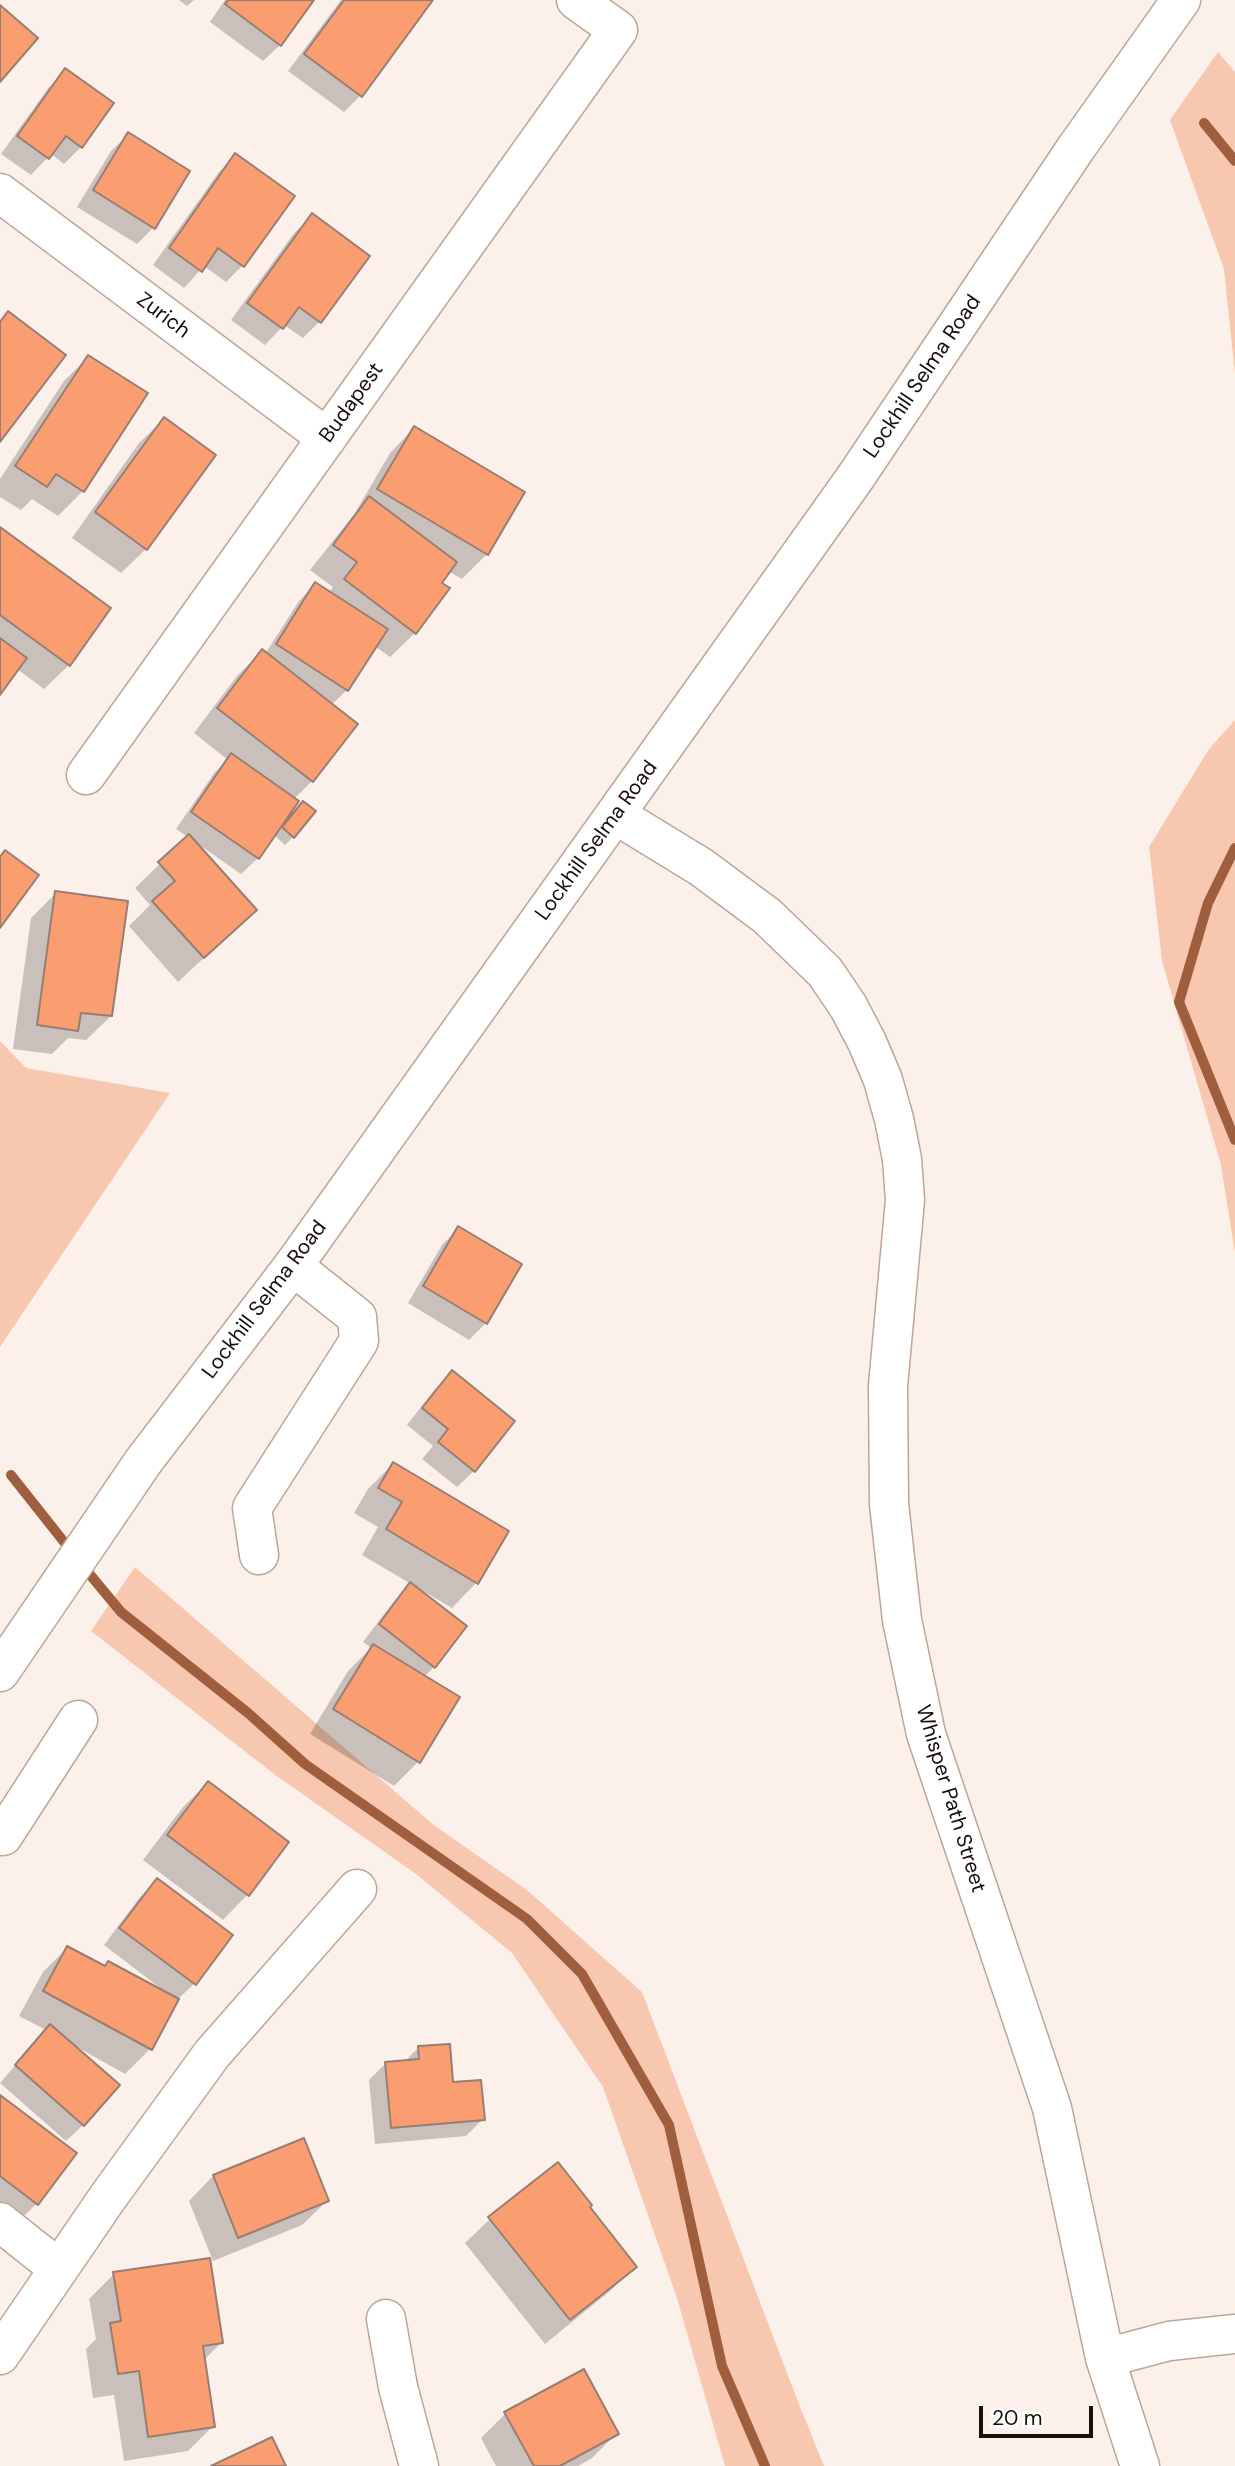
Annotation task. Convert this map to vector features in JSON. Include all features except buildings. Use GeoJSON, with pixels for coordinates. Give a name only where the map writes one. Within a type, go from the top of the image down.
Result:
{"type":"FeatureCollection","features":[{"type":"Feature","properties":{"kind":"street","name":"Budapest"},"geometry":{"type":"LineString","coordinates":[[86,775],[618,30],[576,0]]}},
{"type":"Feature","properties":{"kind":"street","name":"Lockhill Selma Road"},"geometry":{"type":"LineString","coordinates":[[8,1660],[143,1462],[293,1266],[855,478],[1076,148],[1181,0]]}},
{"type":"Feature","properties":{"kind":"street","name":"Zurich"},"geometry":{"type":"LineString","coordinates":[[0,193],[327,439]]}},
{"type":"Feature","properties":{"kind":"street","name":"Whisper Path Street"},"geometry":{"type":"LineString","coordinates":[[616,815],[701,867],[767,916],[825,972],[848,1006],[883,1080],[902,1159],[905,1200],[888,1386],[889,1504],[902,1619],[926,1734],[1052,2108],[1105,2358],[1140,2466]]}},
{"type":"Feature","properties":{"kind":"street"},"geometry":{"type":"LineString","coordinates":[[259,1555],[252,1508],[359,1341],[357,1317],[293,1266]]}},
{"type":"Feature","properties":{"kind":"street"},"geometry":{"type":"LineString","coordinates":[[1,1837],[79,1720]]}},
{"type":"Feature","properties":{"kind":"street"},"geometry":{"type":"LineString","coordinates":[[0,2356],[212,2054],[357,1889]]}},
{"type":"Feature","properties":{"kind":"street"},"geometry":{"type":"LineString","coordinates":[[0,2222],[59,2269]]}},
{"type":"Feature","properties":{"kind":"street"},"geometry":{"type":"LineString","coordinates":[[386,2319],[398,2387],[419,2466]]}},
{"type":"Feature","properties":{"kind":"street"},"geometry":{"type":"LineString","coordinates":[[1105,2358],[1169,2341],[1235,2334]]}},
{"type":"Feature","properties":{"kind":"shaded area"},"geometry":{"type":"Polygon","coordinates":[[[1218,52],[1235,72],[1235,374],[1224,269],[1170,120],[1218,52]]]}},
{"type":"Feature","properties":{"kind":"shaded area"},"geometry":{"type":"Polygon","coordinates":[[[1235,720],[1235,1253],[1221,1165],[1162,961],[1149,847],[1209,749],[1235,720]]]}},
{"type":"Feature","properties":{"kind":"shaded area"},"geometry":{"type":"Polygon","coordinates":[[[0,1041],[26,1068],[170,1093],[0,1347],[0,1041]]]}},
{"type":"Feature","properties":{"kind":"shaded area"},"geometry":{"type":"Polygon","coordinates":[[[135,1567],[435,1826],[527,1890],[642,1992],[824,2466],[725,2466],[677,2298],[603,2087],[512,1953],[416,1874],[274,1774],[91,1631],[135,1567]]]}},
{"type":"Feature","properties":{"kind":"waterway"},"geometry":{"type":"LineString","coordinates":[[1204,123],[1235,161]]}},
{"type":"Feature","properties":{"kind":"waterway"},"geometry":{"type":"LineString","coordinates":[[1235,848],[1208,903],[1179,1002],[1235,1140]]}},
{"type":"Feature","properties":{"kind":"waterway"},"geometry":{"type":"LineString","coordinates":[[11,1475],[72,1552]]}},
{"type":"Feature","properties":{"kind":"waterway"},"geometry":{"type":"LineString","coordinates":[[82,1565],[121,1612],[248,1713],[305,1764],[527,1919],[582,1974],[669,2125],[722,2366],[765,2466]]}}]}
